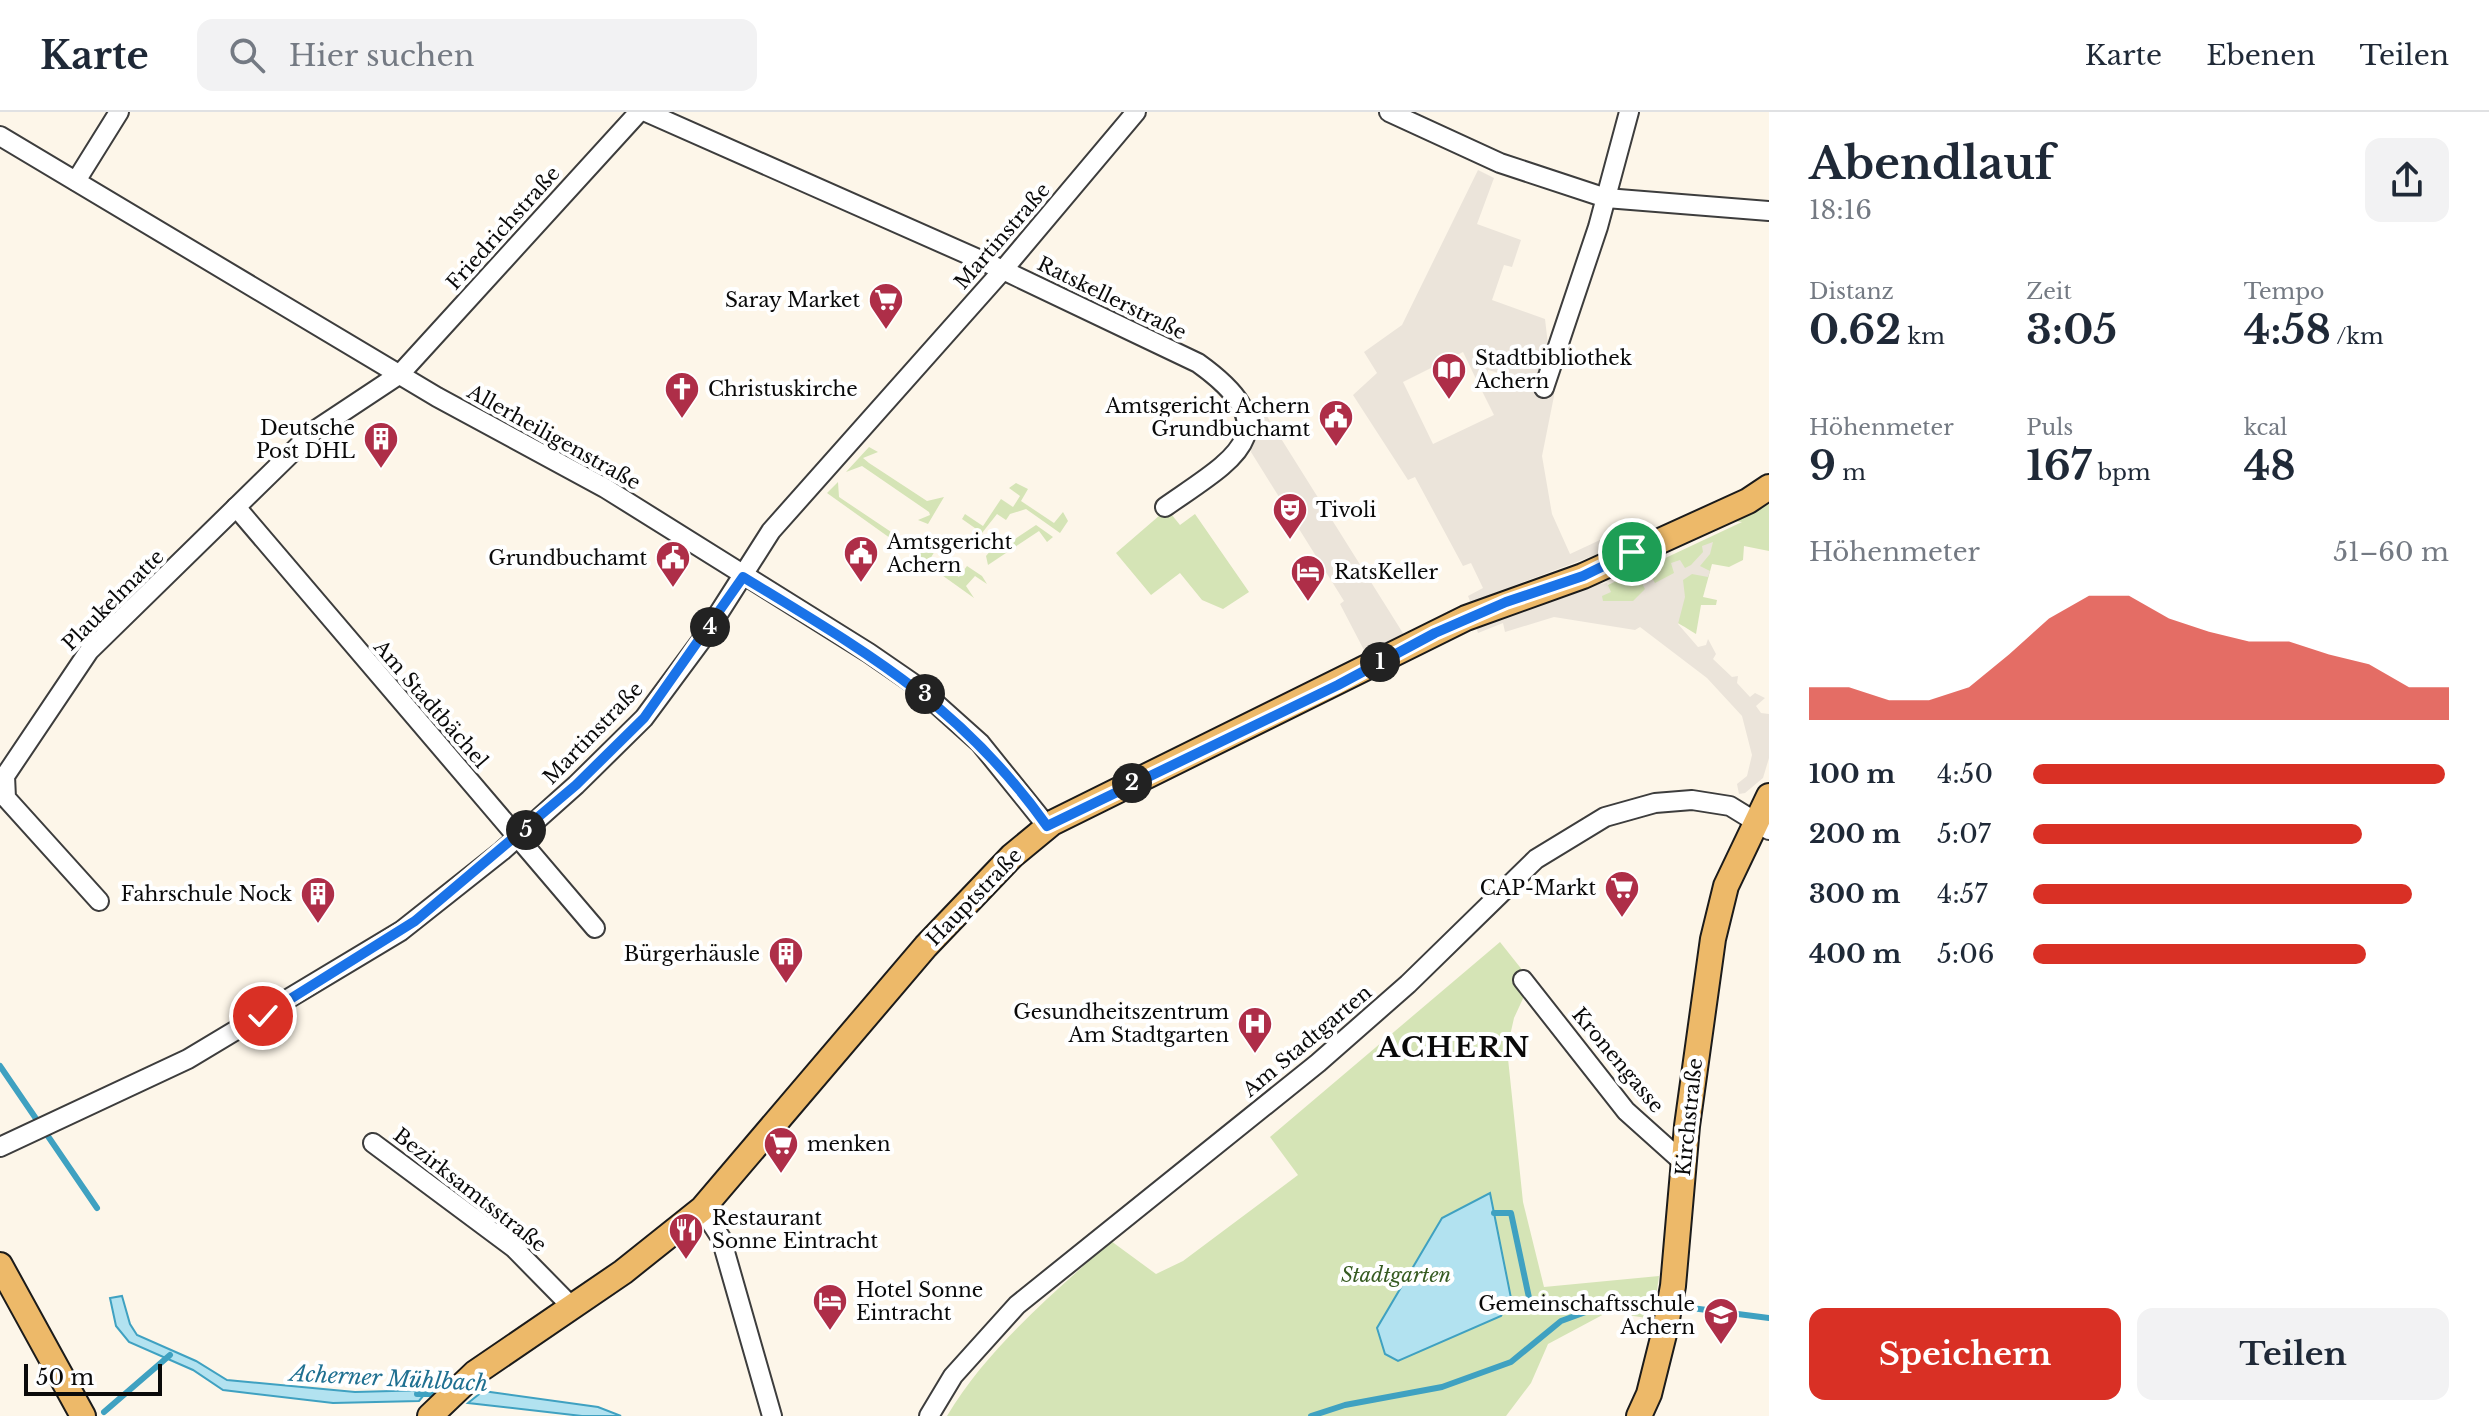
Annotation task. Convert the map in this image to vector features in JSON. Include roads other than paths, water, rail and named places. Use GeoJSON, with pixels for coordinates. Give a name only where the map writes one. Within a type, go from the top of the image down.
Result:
{"type":"FeatureCollection","features":[{"type":"Feature","properties":{"kind":"main road","name":"Hauptstraße"},"geometry":{"type":"LineString","coordinates":[[443,1402],[657,1247],[702,1209],[926,946],[981,887],[1047,826],[1338,685],[1446,628],[1583,576],[1748,501],[1769,487]]}},
{"type":"Feature","properties":{"kind":"main road","name":"Kirchstraße"},"geometry":{"type":"LineString","coordinates":[[1639,1416],[1649,1394],[1673,1286],[1700,1017],[1713,939],[1726,886],[1763,827],[1769,796]]}},
{"type":"Feature","properties":{"kind":"main road"},"geometry":{"type":"LineString","coordinates":[[0,1265],[83,1416]]}},
{"type":"Feature","properties":{"kind":"street"},"geometry":{"type":"LineString","coordinates":[[76,181],[119,112]]}},
{"type":"Feature","properties":{"kind":"street","name":"Friedrichstraße"},"geometry":{"type":"LineString","coordinates":[[400,374],[639,112]]}},
{"type":"Feature","properties":{"kind":"street","name":"Ratskellerstraße"},"geometry":{"type":"LineString","coordinates":[[646,112],[1003,270],[1198,363],[1221,380],[1238,400],[1248,425],[1245,442],[1227,463],[1165,507]]}},
{"type":"Feature","properties":{"kind":"street","name":"Martinstraße"},"geometry":{"type":"LineString","coordinates":[[0,1147],[188,1059],[263,1016],[415,921],[518,837],[644,718],[743,577],[771,531],[1003,270],[1136,112]]}},
{"type":"Feature","properties":{"kind":"street"},"geometry":{"type":"LineString","coordinates":[[1389,112],[1500,163],[1606,198],[1769,211]]}},
{"type":"Feature","properties":{"kind":"street"},"geometry":{"type":"LineString","coordinates":[[1544,388],[1606,198],[1629,112]]}},
{"type":"Feature","properties":{"kind":"street","name":"Allerheiligenstraße"},"geometry":{"type":"LineString","coordinates":[[0,136],[400,374],[605,488],[914,684],[980,743],[1047,826]]}},
{"type":"Feature","properties":{"kind":"street","name":"Plaukelmatte"},"geometry":{"type":"LineString","coordinates":[[99,901],[6,798],[5,776],[89,651],[314,431],[400,374]]}},
{"type":"Feature","properties":{"kind":"street","name":"Am Stadtbächel"},"geometry":{"type":"LineString","coordinates":[[236,507],[595,928]]}},
{"type":"Feature","properties":{"kind":"street","name":"Am Stadtgarten"},"geometry":{"type":"LineString","coordinates":[[929,1416],[953,1376],[1017,1305],[1318,1063],[1408,984],[1536,859],[1605,817],[1655,803],[1692,800],[1730,806],[1763,827]]}},
{"type":"Feature","properties":{"kind":"street","name":"Kronengasse"},"geometry":{"type":"LineString","coordinates":[[1523,980],[1626,1111],[1684,1163]]}},
{"type":"Feature","properties":{"kind":"street","name":"Bezirksamtsstraße"},"geometry":{"type":"LineString","coordinates":[[373,1143],[514,1248],[572,1307]]}},
{"type":"Feature","properties":{"kind":"street"},"geometry":{"type":"LineString","coordinates":[[702,1209],[721,1238],[772,1416]]}},
{"type":"Feature","properties":{"kind":"water"},"geometry":{"type":"Polygon","coordinates":[[[1490,1193],[1511,1298],[1501,1316],[1398,1361],[1385,1354],[1377,1328],[1442,1218],[1490,1193]]]}},
{"type":"Feature","properties":{"kind":"water"},"geometry":{"type":"Polygon","coordinates":[[[122,1296],[130,1324],[137,1335],[196,1361],[227,1380],[355,1392],[428,1390],[419,1401],[333,1403],[223,1390],[193,1370],[129,1342],[116,1326],[110,1298],[122,1296]]]}},
{"type":"Feature","properties":{"kind":"water"},"geometry":{"type":"Polygon","coordinates":[[[483,1391],[598,1407],[621,1416],[582,1416],[468,1403],[483,1391]]]}},
{"type":"Feature","properties":{"kind":"waterway","name":"Acherner Mühlbach"},"geometry":{"type":"LineString","coordinates":[[0,1066],[97,1208]]}},
{"type":"Feature","properties":{"kind":"waterway"},"geometry":{"type":"LineString","coordinates":[[1494,1213],[1511,1213],[1531,1307]]}},
{"type":"Feature","properties":{"kind":"waterway","name":"Acherner Mühlbach"},"geometry":{"type":"LineString","coordinates":[[1311,1416],[1345,1405],[1442,1387],[1511,1362],[1561,1321],[1605,1305],[1643,1302],[1665,1305]]}},
{"type":"Feature","properties":{"kind":"waterway","name":"Acherner Mühlbach"},"geometry":{"type":"LineString","coordinates":[[1676,1306],[1769,1318]]}},
{"type":"Feature","properties":{"kind":"waterway"},"geometry":{"type":"LineString","coordinates":[[104,1412],[170,1355]]}},
{"type":"Feature","properties":{"kind":"waterway","name":"Acherner Mühlbach"},"geometry":{"type":"LineString","coordinates":[[417,1394],[441,1394]]}},
{"type":"Feature","properties":{"kind":"place","name":"Saray Market"},"geometry":{"type":"Point","coordinates":[886,331]}},
{"type":"Feature","properties":{"kind":"place","name":"Stadtbibliothek Achern"},"geometry":{"type":"Point","coordinates":[1449,401]}},
{"type":"Feature","properties":{"kind":"place","name":"Christuskirche"},"geometry":{"type":"Point","coordinates":[682,420]}},
{"type":"Feature","properties":{"kind":"place","name":"Amtsgericht Achern Grundbuchamt"},"geometry":{"type":"Point","coordinates":[1336,448]}},
{"type":"Feature","properties":{"kind":"place","name":"Deutsche Post DHL"},"geometry":{"type":"Point","coordinates":[381,470]}},
{"type":"Feature","properties":{"kind":"place","name":"Tivoli"},"geometry":{"type":"Point","coordinates":[1290,541]}},
{"type":"Feature","properties":{"kind":"place","name":"Amtsgericht Achern"},"geometry":{"type":"Point","coordinates":[861,584]}},
{"type":"Feature","properties":{"kind":"place","name":"Grundbuchamt"},"geometry":{"type":"Point","coordinates":[673,589]}},
{"type":"Feature","properties":{"kind":"place","name":"RatsKeller"},"geometry":{"type":"Point","coordinates":[1308,603]}},
{"type":"Feature","properties":{"kind":"place","name":"CAP-Markt"},"geometry":{"type":"Point","coordinates":[1622,919]}},
{"type":"Feature","properties":{"kind":"place","name":"Fahrschule Nock"},"geometry":{"type":"Point","coordinates":[318,925]}},
{"type":"Feature","properties":{"kind":"place","name":"Bürgerhäusle"},"geometry":{"type":"Point","coordinates":[786,985]}},
{"type":"Feature","properties":{"kind":"place","name":"Gesundheitszentrum Am Stadtgarten"},"geometry":{"type":"Point","coordinates":[1255,1055]}},
{"type":"Feature","properties":{"kind":"place","name":"menken"},"geometry":{"type":"Point","coordinates":[781,1175]}},
{"type":"Feature","properties":{"kind":"place","name":"Restaurant Sonne Eintracht"},"geometry":{"type":"Point","coordinates":[686,1261]}},
{"type":"Feature","properties":{"kind":"place","name":"Hotel Sonne Eintracht"},"geometry":{"type":"Point","coordinates":[830,1332]}},
{"type":"Feature","properties":{"kind":"place","name":"Gemeinschaftsschule Achern"},"geometry":{"type":"Point","coordinates":[1721,1346]}},
{"type":"Feature","properties":{"kind":"district","name":"ACHERN"},"geometry":{"type":"Point","coordinates":[1454,1047]}},
{"type":"Feature","properties":{"kind":"park label","name":"Stadtgarten"},"geometry":{"type":"Point","coordinates":[1396,1275]}}]}
